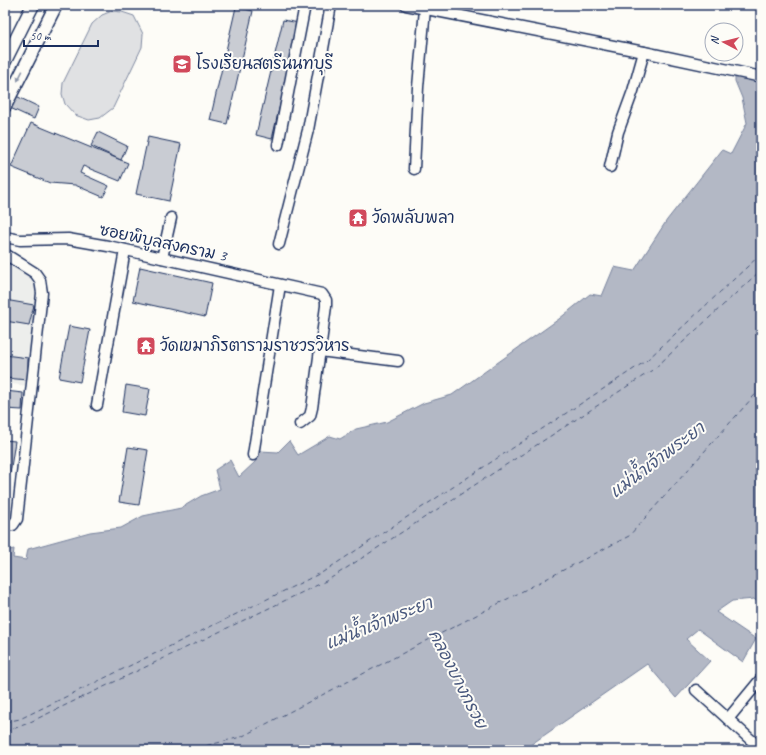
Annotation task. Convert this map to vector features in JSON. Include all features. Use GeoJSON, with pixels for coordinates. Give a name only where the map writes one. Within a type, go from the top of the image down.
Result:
{"type":"FeatureCollection","features":[{"type":"Feature","properties":{"kind":"main road"},"geometry":{"type":"LineString","coordinates":[[5,60],[34,5]]}},
{"type":"Feature","properties":{"kind":"main road"},"geometry":{"type":"LineString","coordinates":[[5,106],[56,5]]}},
{"type":"Feature","properties":{"kind":"street"},"geometry":{"type":"LineString","coordinates":[[278,145],[305,5]]}},
{"type":"Feature","properties":{"kind":"street"},"geometry":{"type":"LineString","coordinates":[[279,244],[308,130],[331,5]]}},
{"type":"Feature","properties":{"kind":"street"},"geometry":{"type":"LineString","coordinates":[[406,5],[757,76]]}},
{"type":"Feature","properties":{"kind":"street"},"geometry":{"type":"LineString","coordinates":[[414,169],[418,87],[425,9]]}},
{"type":"Feature","properties":{"kind":"street"},"geometry":{"type":"LineString","coordinates":[[610,166],[618,132],[634,92],[644,52]]}},
{"type":"Feature","properties":{"kind":"street"},"geometry":{"type":"LineString","coordinates":[[162,258],[171,218]]}},
{"type":"Feature","properties":{"kind":"street"},"geometry":{"type":"LineString","coordinates":[[5,526],[13,525],[17,519],[42,293],[40,280],[35,273],[8,255],[7,237]]}},
{"type":"Feature","properties":{"kind":"street","name":"ซอยพิบูลสงคราม 3"},"geometry":{"type":"LineString","coordinates":[[7,237],[20,240],[68,240],[125,250],[322,294],[326,300],[326,306],[320,351]]}},
{"type":"Feature","properties":{"kind":"street"},"geometry":{"type":"LineString","coordinates":[[97,405],[125,250]]}},
{"type":"Feature","properties":{"kind":"street"},"geometry":{"type":"LineString","coordinates":[[253,455],[280,285]]}},
{"type":"Feature","properties":{"kind":"street"},"geometry":{"type":"LineString","coordinates":[[300,424],[310,416],[320,351],[398,361]]}},
{"type":"Feature","properties":{"kind":"street"},"geometry":{"type":"LineString","coordinates":[[728,719],[761,680]]}},
{"type":"Feature","properties":{"kind":"street"},"geometry":{"type":"LineString","coordinates":[[696,690],[761,749]]}},
{"type":"Feature","properties":{"kind":"shaded area"},"geometry":{"type":"Polygon","coordinates":[[[112,11],[122,12],[134,16],[143,34],[142,47],[113,108],[100,118],[89,120],[75,115],[65,104],[62,94],[63,83],[92,24],[102,15],[112,11]]]}},
{"type":"Feature","properties":{"kind":"shaded area"},"geometry":{"type":"Polygon","coordinates":[[[5,260],[30,274],[35,280],[38,294],[27,386],[5,383],[5,260]]]}},
{"type":"Feature","properties":{"kind":"water"},"geometry":{"type":"Polygon","coordinates":[[[735,71],[761,75],[761,605],[754,599],[732,601],[716,612],[756,639],[743,662],[698,629],[686,639],[710,661],[676,698],[647,664],[523,750],[5,750],[5,551],[14,549],[13,558],[26,560],[28,549],[90,532],[121,528],[143,516],[181,508],[201,496],[220,489],[215,470],[230,460],[239,477],[255,462],[260,451],[278,452],[289,441],[298,455],[330,436],[340,439],[356,429],[387,422],[424,403],[452,395],[559,319],[590,294],[602,296],[614,267],[634,271],[667,220],[722,150],[731,154],[747,123],[742,98],[735,81],[735,71]]]}},
{"type":"Feature","properties":{"kind":"building"},"geometry":{"type":"Polygon","coordinates":[[[134,5],[151,5],[150,10],[134,5]]]}},
{"type":"Feature","properties":{"kind":"building"},"geometry":{"type":"Polygon","coordinates":[[[266,5],[295,5],[294,11],[266,5]]]}},
{"type":"Feature","properties":{"kind":"building"},"geometry":{"type":"Polygon","coordinates":[[[236,7],[253,11],[227,124],[210,120],[236,7]]]}},
{"type":"Feature","properties":{"kind":"building"},"geometry":{"type":"Polygon","coordinates":[[[283,20],[299,23],[272,139],[256,135],[283,20]]]}},
{"type":"Feature","properties":{"kind":"building"},"geometry":{"type":"Polygon","coordinates":[[[14,95],[39,107],[34,119],[8,107],[14,95]]]}},
{"type":"Feature","properties":{"kind":"building"},"geometry":{"type":"Polygon","coordinates":[[[31,123],[128,163],[120,181],[83,166],[80,173],[109,186],[103,197],[75,185],[50,183],[11,167],[31,123]]]}},
{"type":"Feature","properties":{"kind":"building"},"geometry":{"type":"Polygon","coordinates":[[[98,132],[127,146],[121,160],[91,146],[98,132]]]}},
{"type":"Feature","properties":{"kind":"building"},"geometry":{"type":"Polygon","coordinates":[[[148,137],[181,144],[169,201],[136,194],[148,137]]]}},
{"type":"Feature","properties":{"kind":"building"},"geometry":{"type":"Polygon","coordinates":[[[140,267],[212,283],[205,317],[133,301],[140,267]]]}},
{"type":"Feature","properties":{"kind":"building"},"geometry":{"type":"Polygon","coordinates":[[[5,300],[34,305],[29,325],[5,321],[5,300]]]}},
{"type":"Feature","properties":{"kind":"building"},"geometry":{"type":"Polygon","coordinates":[[[69,326],[90,330],[80,382],[59,378],[69,326]]]}},
{"type":"Feature","properties":{"kind":"building"},"geometry":{"type":"Polygon","coordinates":[[[5,355],[28,358],[28,380],[5,378],[5,355]]]}},
{"type":"Feature","properties":{"kind":"building"},"geometry":{"type":"Polygon","coordinates":[[[126,385],[150,389],[145,416],[122,412],[126,385]]]}},
{"type":"Feature","properties":{"kind":"building"},"geometry":{"type":"Polygon","coordinates":[[[5,391],[23,393],[22,410],[5,409],[5,391]]]}},
{"type":"Feature","properties":{"kind":"building"},"geometry":{"type":"Polygon","coordinates":[[[5,440],[15,441],[10,474],[5,473],[5,440]]]}},
{"type":"Feature","properties":{"kind":"building"},"geometry":{"type":"Polygon","coordinates":[[[128,447],[148,450],[139,505],[119,502],[128,447]]]}},
{"type":"Feature","properties":{"kind":"ferry route"},"geometry":{"type":"LineString","coordinates":[[5,722],[20,719],[323,572],[646,361],[761,254]]}},
{"type":"Feature","properties":{"kind":"ferry route"},"geometry":{"type":"LineString","coordinates":[[5,732],[26,724],[328,580],[654,369],[761,270]]}},
{"type":"Feature","properties":{"kind":"ferry route"},"geometry":{"type":"LineString","coordinates":[[189,750],[241,737],[629,536],[761,388]]}},
{"type":"Feature","properties":{"kind":"place","name":"โรงเรียนสตรีนนทบุรี"},"geometry":{"type":"Point","coordinates":[182,64]}},
{"type":"Feature","properties":{"kind":"place","name":"วัดพลับพลา"},"geometry":{"type":"Point","coordinates":[358,218]}},
{"type":"Feature","properties":{"kind":"place","name":"วัดเขมาภิรตารามราชวรวิหาร"},"geometry":{"type":"Point","coordinates":[146,346]}},
{"type":"Feature","properties":{"kind":"water label","name":"แม่น้ำเจ้าพระยา"},"geometry":{"type":"Point","coordinates":[657,460]}},
{"type":"Feature","properties":{"kind":"water label","name":"แม่น้ำเจ้าพระยา"},"geometry":{"type":"Point","coordinates":[379,623]}},
{"type":"Feature","properties":{"kind":"water label","name":"คลองบางกรวย"},"geometry":{"type":"Point","coordinates":[458,679]}}]}
